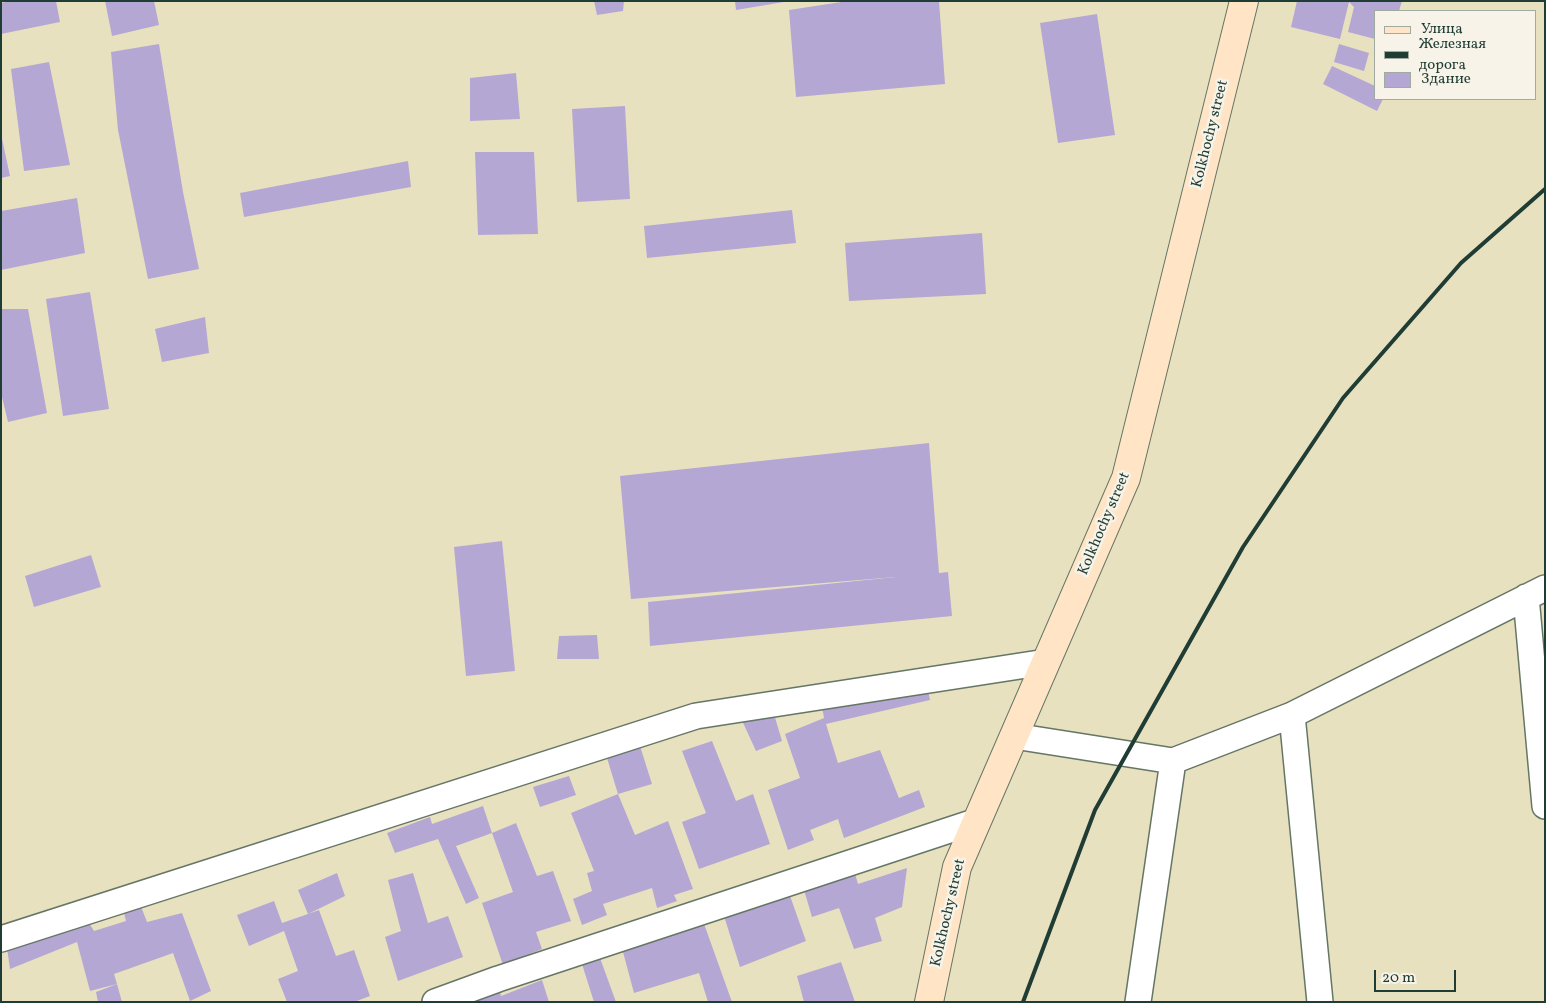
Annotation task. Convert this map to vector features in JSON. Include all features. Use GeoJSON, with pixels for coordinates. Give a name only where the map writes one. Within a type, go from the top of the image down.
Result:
{"type":"FeatureCollection","features":[{"type":"Feature","properties":{"kind":"main road","name":"Kolkhochy street"},"geometry":{"type":"LineString","coordinates":[[929,1002],[957,867],[1126,478],[1244,1]]}},
{"type":"Feature","properties":{"kind":"street"},"geometry":{"type":"LineString","coordinates":[[1014,736],[1173,761],[1292,715],[1536,592],[1545,806]]}},
{"type":"Feature","properties":{"kind":"street"},"geometry":{"type":"LineString","coordinates":[[1,939],[696,716],[1046,662]]}},
{"type":"Feature","properties":{"kind":"street"},"geometry":{"type":"LineString","coordinates":[[1292,715],[1320,1002]]}},
{"type":"Feature","properties":{"kind":"street"},"geometry":{"type":"LineString","coordinates":[[1138,1002],[1173,761]]}},
{"type":"Feature","properties":{"kind":"street"},"geometry":{"type":"LineString","coordinates":[[435,1002],[516,972],[977,821]]}},
{"type":"Feature","properties":{"kind":"building"},"geometry":{"type":"Polygon","coordinates":[[[10,1],[56,1],[60,22],[1,34],[1,3],[10,1]]]}},
{"type":"Feature","properties":{"kind":"building"},"geometry":{"type":"Polygon","coordinates":[[[105,1],[154,1],[159,25],[112,36],[105,1]]]}},
{"type":"Feature","properties":{"kind":"building"},"geometry":{"type":"Polygon","coordinates":[[[594,1],[624,1],[623,11],[597,15],[594,1]]]}},
{"type":"Feature","properties":{"kind":"building"},"geometry":{"type":"Polygon","coordinates":[[[735,1],[784,1],[784,2],[736,10],[735,1]]]}},
{"type":"Feature","properties":{"kind":"building"},"geometry":{"type":"Polygon","coordinates":[[[848,1],[939,1],[945,84],[796,97],[789,10],[848,1]]]}},
{"type":"Feature","properties":{"kind":"building"},"geometry":{"type":"Polygon","coordinates":[[[1297,1],[1349,2],[1340,39],[1291,27],[1297,1]]]}},
{"type":"Feature","properties":{"kind":"building"},"geometry":{"type":"Polygon","coordinates":[[[1348,1],[1402,1],[1399,10],[1374,10],[1374,39],[1348,32],[1354,7],[1348,1]]]}},
{"type":"Feature","properties":{"kind":"building"},"geometry":{"type":"Polygon","coordinates":[[[1097,14],[1115,135],[1058,143],[1040,23],[1097,14]]]}},
{"type":"Feature","properties":{"kind":"building"},"geometry":{"type":"Polygon","coordinates":[[[159,44],[183,192],[199,269],[148,279],[118,130],[111,52],[159,44]]]}},
{"type":"Feature","properties":{"kind":"building"},"geometry":{"type":"Polygon","coordinates":[[[1339,44],[1369,53],[1364,71],[1334,62],[1339,44]]]}},
{"type":"Feature","properties":{"kind":"building"},"geometry":{"type":"Polygon","coordinates":[[[49,62],[70,165],[24,171],[11,69],[49,62]]]}},
{"type":"Feature","properties":{"kind":"building"},"geometry":{"type":"Polygon","coordinates":[[[1332,66],[1374,86],[1374,100],[1382,100],[1377,111],[1323,84],[1332,66]]]}},
{"type":"Feature","properties":{"kind":"building"},"geometry":{"type":"Polygon","coordinates":[[[516,73],[520,119],[470,121],[470,78],[516,73]]]}},
{"type":"Feature","properties":{"kind":"building"},"geometry":{"type":"Polygon","coordinates":[[[625,106],[630,199],[577,202],[572,109],[625,106]]]}},
{"type":"Feature","properties":{"kind":"building"},"geometry":{"type":"Polygon","coordinates":[[[1,134],[10,176],[1,178],[1,134]]]}},
{"type":"Feature","properties":{"kind":"building"},"geometry":{"type":"Polygon","coordinates":[[[475,152],[534,152],[538,234],[478,235],[475,152]]]}},
{"type":"Feature","properties":{"kind":"building"},"geometry":{"type":"Polygon","coordinates":[[[408,161],[411,187],[244,217],[240,193],[408,161]]]}},
{"type":"Feature","properties":{"kind":"building"},"geometry":{"type":"Polygon","coordinates":[[[77,198],[85,253],[1,270],[1,211],[77,198]]]}},
{"type":"Feature","properties":{"kind":"building"},"geometry":{"type":"Polygon","coordinates":[[[792,210],[796,243],[647,258],[644,226],[792,210]]]}},
{"type":"Feature","properties":{"kind":"building"},"geometry":{"type":"Polygon","coordinates":[[[982,233],[986,294],[849,301],[845,243],[982,233]]]}},
{"type":"Feature","properties":{"kind":"building"},"geometry":{"type":"Polygon","coordinates":[[[90,292],[109,409],[63,416],[46,299],[90,292]]]}},
{"type":"Feature","properties":{"kind":"building"},"geometry":{"type":"Polygon","coordinates":[[[1,309],[28,309],[47,413],[8,422],[1,393],[1,309]]]}},
{"type":"Feature","properties":{"kind":"building"},"geometry":{"type":"Polygon","coordinates":[[[205,317],[209,353],[162,362],[155,329],[205,317]]]}},
{"type":"Feature","properties":{"kind":"building"},"geometry":{"type":"Polygon","coordinates":[[[929,443],[939,573],[948,572],[952,616],[650,646],[648,602],[896,577],[631,599],[620,476],[929,443]]]}},
{"type":"Feature","properties":{"kind":"building"},"geometry":{"type":"Polygon","coordinates":[[[502,541],[515,671],[466,676],[454,547],[502,541]]]}},
{"type":"Feature","properties":{"kind":"building"},"geometry":{"type":"Polygon","coordinates":[[[91,555],[101,587],[34,607],[25,576],[91,555]]]}},
{"type":"Feature","properties":{"kind":"building"},"geometry":{"type":"Polygon","coordinates":[[[597,635],[599,659],[557,659],[559,636],[597,635]]]}},
{"type":"Feature","properties":{"kind":"building"},"geometry":{"type":"Polygon","coordinates":[[[926,680],[930,700],[826,724],[838,763],[880,750],[899,798],[919,790],[925,807],[844,838],[838,819],[810,830],[814,840],[788,850],[768,790],[800,778],[785,734],[824,718],[821,701],[926,680]]]}},
{"type":"Feature","properties":{"kind":"building"},"geometry":{"type":"Polygon","coordinates":[[[771,704],[782,741],[756,751],[739,714],[771,704]]]}},
{"type":"Feature","properties":{"kind":"building"},"geometry":{"type":"Polygon","coordinates":[[[712,741],[736,801],[753,794],[770,844],[699,869],[682,822],[706,813],[682,751],[712,741]]]}},
{"type":"Feature","properties":{"kind":"building"},"geometry":{"type":"Polygon","coordinates":[[[640,746],[652,784],[618,794],[607,758],[640,746]]]}},
{"type":"Feature","properties":{"kind":"building"},"geometry":{"type":"Polygon","coordinates":[[[569,776],[576,795],[540,807],[533,787],[569,776]]]}},
{"type":"Feature","properties":{"kind":"building"},"geometry":{"type":"Polygon","coordinates":[[[618,794],[635,835],[668,821],[693,889],[674,895],[677,901],[657,908],[652,888],[603,904],[607,915],[582,925],[573,899],[592,891],[587,873],[594,871],[571,813],[618,794]]]}},
{"type":"Feature","properties":{"kind":"building"},"geometry":{"type":"Polygon","coordinates":[[[483,806],[492,833],[456,846],[479,898],[466,904],[438,839],[395,853],[387,833],[430,817],[432,824],[483,806]]]}},
{"type":"Feature","properties":{"kind":"building"},"geometry":{"type":"Polygon","coordinates":[[[516,823],[537,876],[553,871],[571,921],[536,932],[542,949],[503,965],[482,903],[513,892],[492,833],[516,823]]]}},
{"type":"Feature","properties":{"kind":"building"},"geometry":{"type":"Polygon","coordinates":[[[907,868],[902,907],[875,918],[882,941],[854,949],[839,908],[812,917],[804,890],[854,870],[858,884],[907,868]]]}},
{"type":"Feature","properties":{"kind":"building"},"geometry":{"type":"Polygon","coordinates":[[[337,873],[345,896],[308,914],[298,890],[337,873]]]}},
{"type":"Feature","properties":{"kind":"building"},"geometry":{"type":"Polygon","coordinates":[[[413,873],[428,923],[448,916],[463,957],[398,981],[385,937],[401,931],[388,880],[413,873]]]}},
{"type":"Feature","properties":{"kind":"building"},"geometry":{"type":"Polygon","coordinates":[[[789,893],[806,941],[740,967],[724,916],[789,893]]]}},
{"type":"Feature","properties":{"kind":"building"},"geometry":{"type":"Polygon","coordinates":[[[137,896],[147,922],[182,913],[211,991],[190,1001],[173,953],[114,974],[117,984],[90,991],[77,942],[10,969],[7,948],[83,913],[94,931],[126,921],[121,901],[137,896]]]}},
{"type":"Feature","properties":{"kind":"building"},"geometry":{"type":"Polygon","coordinates":[[[274,901],[282,923],[319,910],[336,956],[354,950],[370,996],[354,1002],[287,1002],[278,979],[298,971],[284,931],[249,946],[237,915],[274,901]]]}},
{"type":"Feature","properties":{"kind":"building"},"geometry":{"type":"Polygon","coordinates":[[[703,921],[732,1002],[708,1002],[699,973],[634,993],[623,952],[703,921]]]}},
{"type":"Feature","properties":{"kind":"building"},"geometry":{"type":"Polygon","coordinates":[[[600,958],[616,1002],[594,1002],[582,964],[600,958]]]}},
{"type":"Feature","properties":{"kind":"building"},"geometry":{"type":"Polygon","coordinates":[[[841,962],[855,1002],[804,1002],[797,976],[841,962]]]}},
{"type":"Feature","properties":{"kind":"building"},"geometry":{"type":"Polygon","coordinates":[[[542,980],[549,1002],[451,1002],[498,984],[501,996],[542,980]]]}},
{"type":"Feature","properties":{"kind":"building"},"geometry":{"type":"Polygon","coordinates":[[[117,984],[122,1002],[98,1002],[96,992],[117,984]]]}},
{"type":"Feature","properties":{"kind":"railway"},"geometry":{"type":"LineString","coordinates":[[1023,1002],[1095,810],[1243,547],[1343,398],[1461,263],[1545,189]]}}]}
